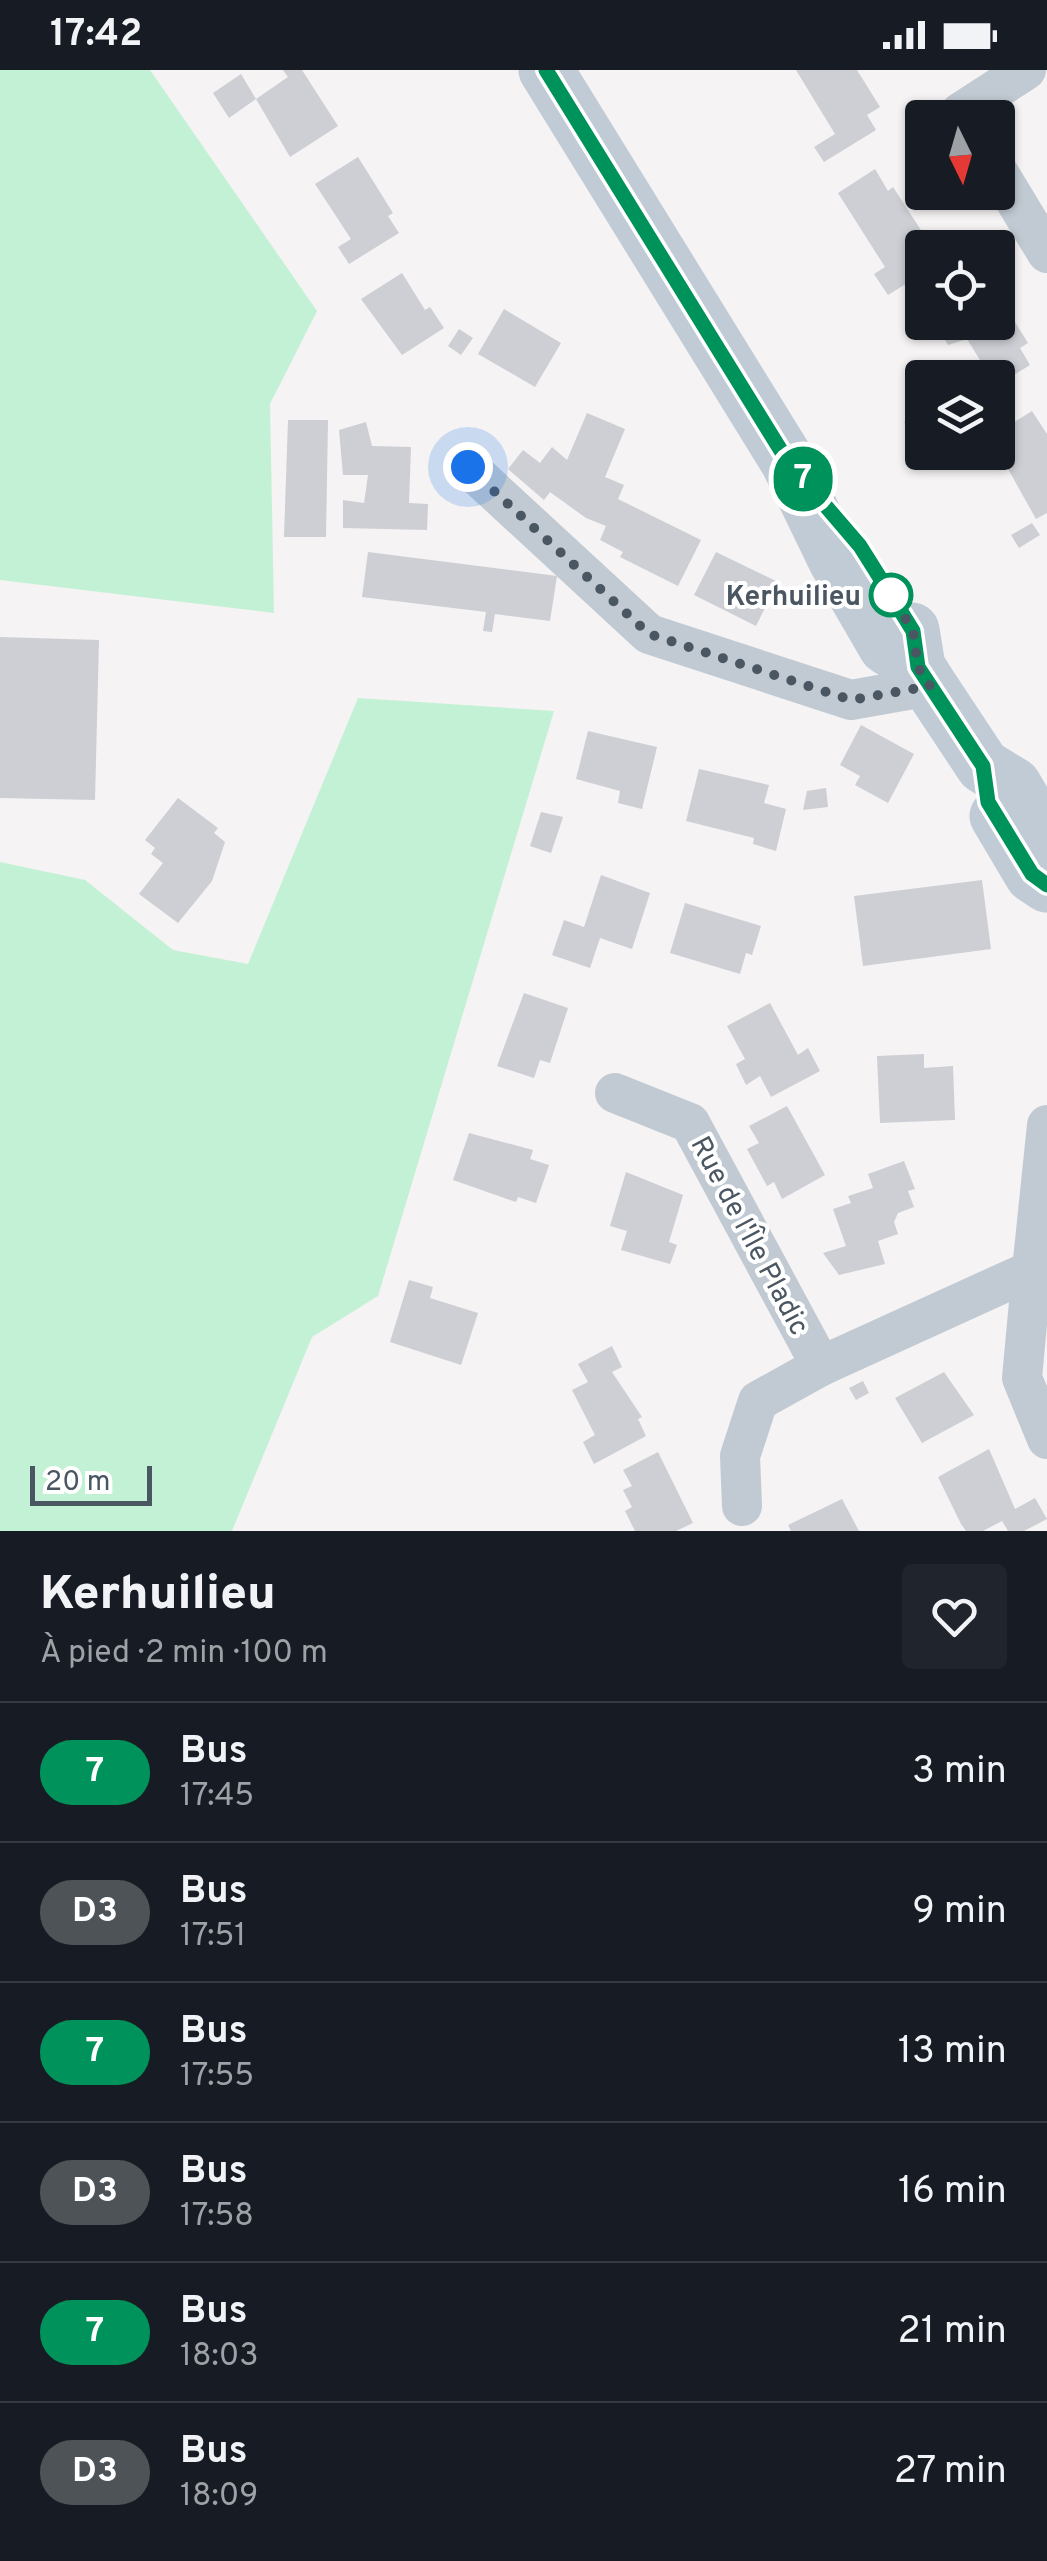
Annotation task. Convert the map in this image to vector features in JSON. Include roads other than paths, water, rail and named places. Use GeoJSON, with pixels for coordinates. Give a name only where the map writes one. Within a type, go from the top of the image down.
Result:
{"type":"FeatureCollection","features":[{"type":"Feature","properties":{"kind":"main road"},"geometry":{"type":"LineString","coordinates":[[546,70],[788,462],[860,546],[913,631],[924,677],[983,766],[1014,786],[1047,841]]}},
{"type":"Feature","properties":{"kind":"main road"},"geometry":{"type":"LineString","coordinates":[[983,766],[988,802],[1032,874],[1047,885]]}},
{"type":"Feature","properties":{"kind":"street"},"geometry":{"type":"LineString","coordinates":[[980,100],[1026,70]]}},
{"type":"Feature","properties":{"kind":"street"},"geometry":{"type":"LineString","coordinates":[[1015,200],[1047,253]]}},
{"type":"Feature","properties":{"kind":"street"},"geometry":{"type":"LineString","coordinates":[[468,467],[649,634],[851,700],[924,677]]}},
{"type":"Feature","properties":{"kind":"street","name":"Rue de l'Île Pladic"},"geometry":{"type":"LineString","coordinates":[[615,1092],[690,1123],[821,1366]]}},
{"type":"Feature","properties":{"kind":"street"},"geometry":{"type":"LineString","coordinates":[[1047,1125],[1022,1378],[1047,1439]]}},
{"type":"Feature","properties":{"kind":"street","name":"Rue de l'Île Pladic"},"geometry":{"type":"LineString","coordinates":[[742,1506],[740,1456],[758,1401],[821,1366],[1032,1270]]}},
{"type":"Feature","properties":{"kind":"place","name":"Kerhuilieu"},"geometry":{"type":"Point","coordinates":[891,595]}}]}
